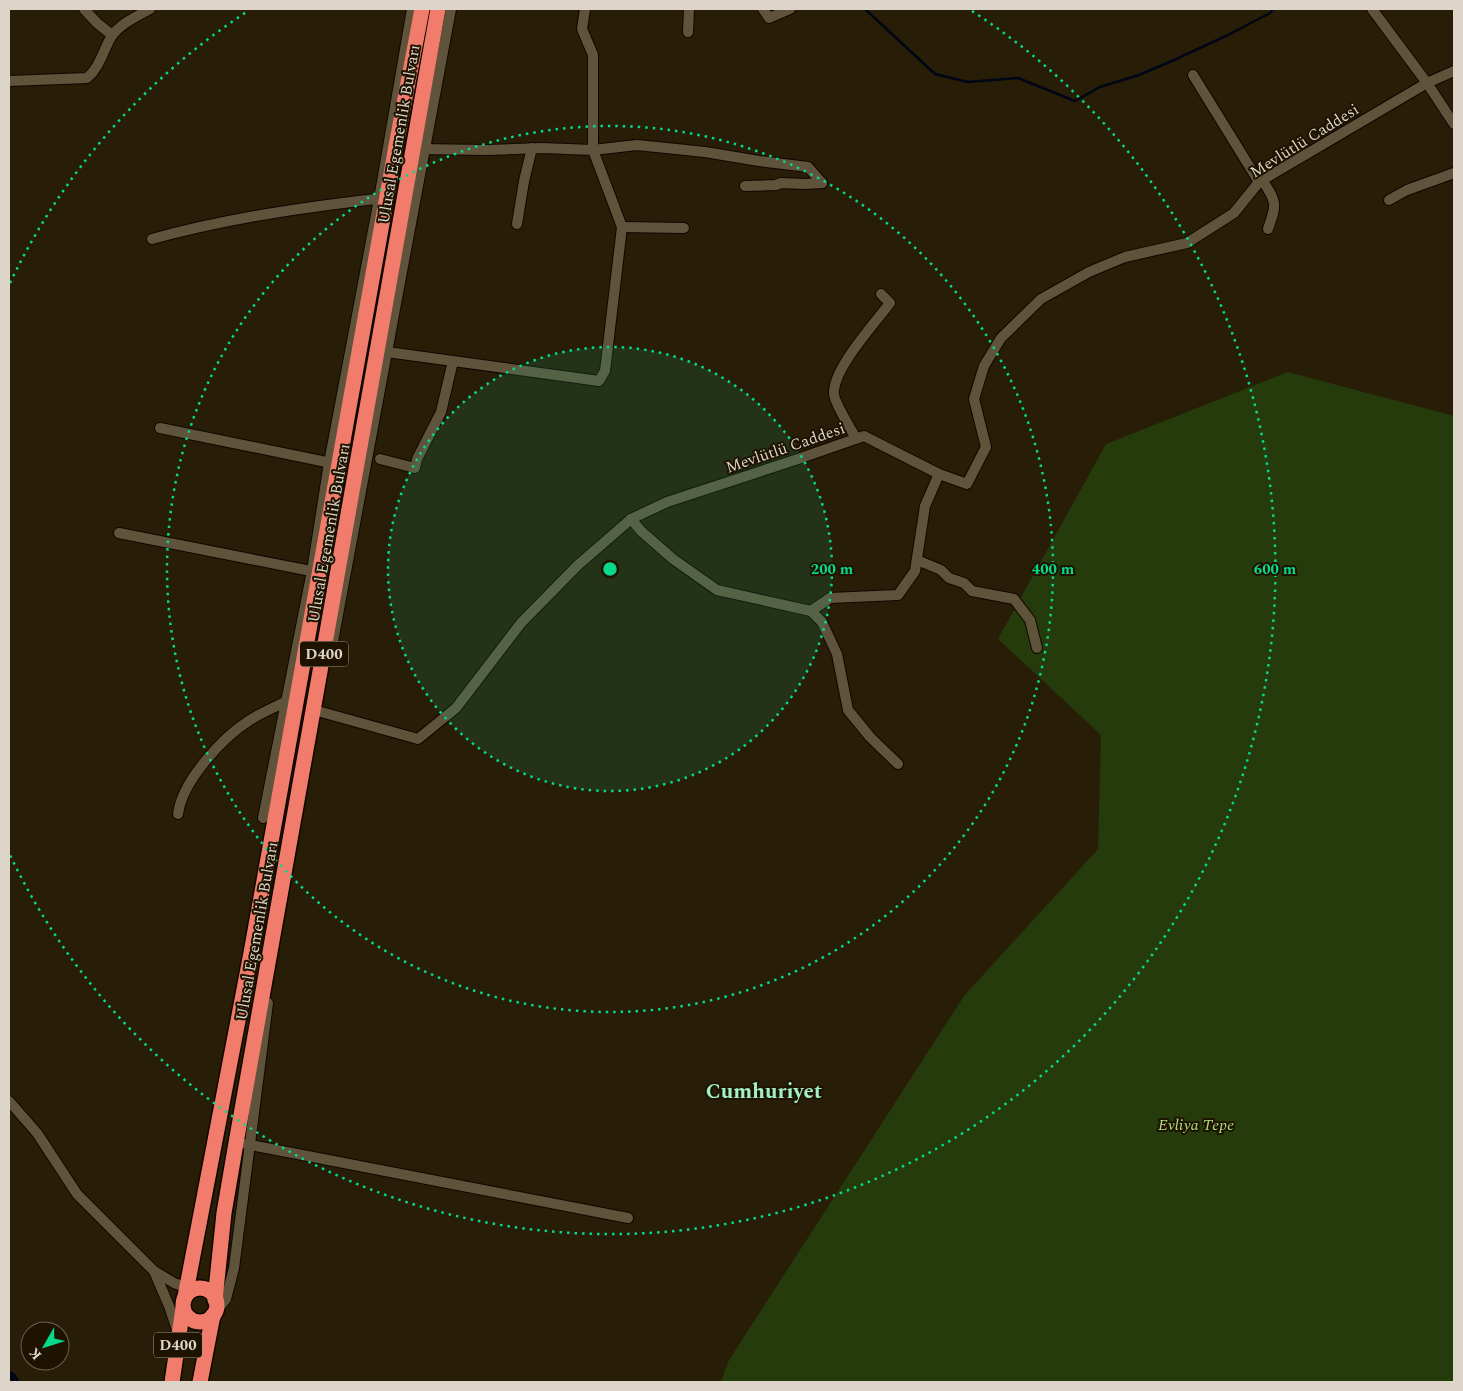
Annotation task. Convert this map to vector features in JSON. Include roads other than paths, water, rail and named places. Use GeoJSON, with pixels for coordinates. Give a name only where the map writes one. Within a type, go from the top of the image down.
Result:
{"type":"FeatureCollection","features":[{"type":"Feature","properties":{"kind":"highway","name":"Ulusal Egemenlik Bulvarı"},"geometry":{"type":"LineString","coordinates":[[172,1382],[251,953],[334,464],[383,198],[396,146],[422,9]]}},
{"type":"Feature","properties":{"kind":"highway","name":"Ulusal Egemenlik Bulvarı"},"geometry":{"type":"LineString","coordinates":[[216,1300],[224,1214],[243,1144],[269,973],[418,149],[438,9]]}},
{"type":"Feature","properties":{"kind":"highway"},"geometry":{"type":"LineString","coordinates":[[396,146],[418,149]]}},
{"type":"Feature","properties":{"kind":"highway"},"geometry":{"type":"LineString","coordinates":[[204,1289],[213,1295],[216,1300],[213,1316],[204,1321],[193,1321],[185,1313],[187,1296],[204,1289]]}},
{"type":"Feature","properties":{"kind":"highway","name":"D400"},"geometry":{"type":"LineString","coordinates":[[200,1382],[213,1316]]}},
{"type":"Feature","properties":{"kind":"street"},"geometry":{"type":"LineString","coordinates":[[84,9],[102,28],[112,35]]}},
{"type":"Feature","properties":{"kind":"street"},"geometry":{"type":"LineString","coordinates":[[9,81],[86,78],[96,68],[112,35],[131,19],[150,9]]}},
{"type":"Feature","properties":{"kind":"street"},"geometry":{"type":"LineString","coordinates":[[152,239],[196,227],[239,219],[308,207],[383,198],[412,9]]}},
{"type":"Feature","properties":{"kind":"street"},"geometry":{"type":"LineString","coordinates":[[317,711],[387,352],[418,149],[451,9]]}},
{"type":"Feature","properties":{"kind":"street"},"geometry":{"type":"LineString","coordinates":[[387,352],[600,381],[605,372],[622,227],[593,150],[594,55],[582,29],[585,9]]}},
{"type":"Feature","properties":{"kind":"street"},"geometry":{"type":"LineString","coordinates":[[688,32],[689,9]]}},
{"type":"Feature","properties":{"kind":"street"},"geometry":{"type":"LineString","coordinates":[[763,9],[769,18],[790,9]]}},
{"type":"Feature","properties":{"kind":"street"},"geometry":{"type":"LineString","coordinates":[[1372,9],[1454,124]]}},
{"type":"Feature","properties":{"kind":"street","name":"Mevlütlü Caddesi"},"geometry":{"type":"LineString","coordinates":[[317,711],[418,739],[456,708],[521,623],[578,565],[631,519],[668,502],[864,436],[939,474],[967,484],[986,447],[974,399],[984,366],[1001,338],[1041,299],[1089,272],[1125,257],[1187,242],[1234,213],[1260,181],[1427,84],[1454,71]]}},
{"type":"Feature","properties":{"kind":"street"},"geometry":{"type":"LineString","coordinates":[[1193,75],[1260,181],[1274,198],[1275,210],[1268,230]]}},
{"type":"Feature","properties":{"kind":"street"},"geometry":{"type":"LineString","coordinates":[[418,149],[532,148],[593,150],[637,145],[705,152],[759,162],[808,167],[822,183],[782,183],[776,185],[745,186]]}},
{"type":"Feature","properties":{"kind":"street"},"geometry":{"type":"LineString","coordinates":[[517,224],[532,148]]}},
{"type":"Feature","properties":{"kind":"street"},"geometry":{"type":"LineString","coordinates":[[1389,200],[1407,190],[1454,173]]}},
{"type":"Feature","properties":{"kind":"street"},"geometry":{"type":"LineString","coordinates":[[622,227],[684,228]]}},
{"type":"Feature","properties":{"kind":"street"},"geometry":{"type":"LineString","coordinates":[[856,438],[833,395],[837,379],[850,356],[890,304],[881,294]]}},
{"type":"Feature","properties":{"kind":"street"},"geometry":{"type":"LineString","coordinates":[[380,459],[415,468],[441,412],[453,361]]}},
{"type":"Feature","properties":{"kind":"street"},"geometry":{"type":"LineString","coordinates":[[160,428],[334,464]]}},
{"type":"Feature","properties":{"kind":"street"},"geometry":{"type":"LineString","coordinates":[[811,611],[830,598],[898,595],[915,571],[925,506],[939,474]]}},
{"type":"Feature","properties":{"kind":"street"},"geometry":{"type":"LineString","coordinates":[[631,519],[641,531],[673,559],[717,590],[811,611],[822,622],[837,654],[848,710],[870,737],[898,764]]}},
{"type":"Feature","properties":{"kind":"street"},"geometry":{"type":"LineString","coordinates":[[119,533],[315,572],[285,702],[263,818]]}},
{"type":"Feature","properties":{"kind":"street"},"geometry":{"type":"LineString","coordinates":[[917,560],[941,570],[950,578],[964,583],[972,591],[1014,600],[1030,620],[1037,648]]}},
{"type":"Feature","properties":{"kind":"street"},"geometry":{"type":"LineString","coordinates":[[178,814],[180,802],[189,782],[203,764],[235,731],[250,720],[285,702]]}},
{"type":"Feature","properties":{"kind":"street"},"geometry":{"type":"LineString","coordinates":[[9,1100],[36,1133],[77,1194],[154,1271],[187,1296]]}},
{"type":"Feature","properties":{"kind":"street"},"geometry":{"type":"LineString","coordinates":[[213,1316],[222,1306],[230,1287],[243,1144],[628,1218]]}},
{"type":"Feature","properties":{"kind":"street"},"geometry":{"type":"LineString","coordinates":[[154,1271],[169,1306],[179,1338]]}},
{"type":"Feature","properties":{"kind":"waterway"},"geometry":{"type":"LineString","coordinates":[[865,9],[935,74],[968,82],[1018,78],[1075,101],[1100,87],[1139,75],[1228,35],[1270,13],[1273,9]]}},
{"type":"Feature","properties":{"kind":"waterway"},"geometry":{"type":"LineString","coordinates":[[9,1378],[12,1382]]}},
{"type":"Feature","properties":{"kind":"district","name":"Cumhuriyet"},"geometry":{"type":"Point","coordinates":[764,1091]}},
{"type":"Feature","properties":{"kind":"park label","name":"Evliya Tepe"},"geometry":{"type":"Point","coordinates":[1196,1124]}}]}
